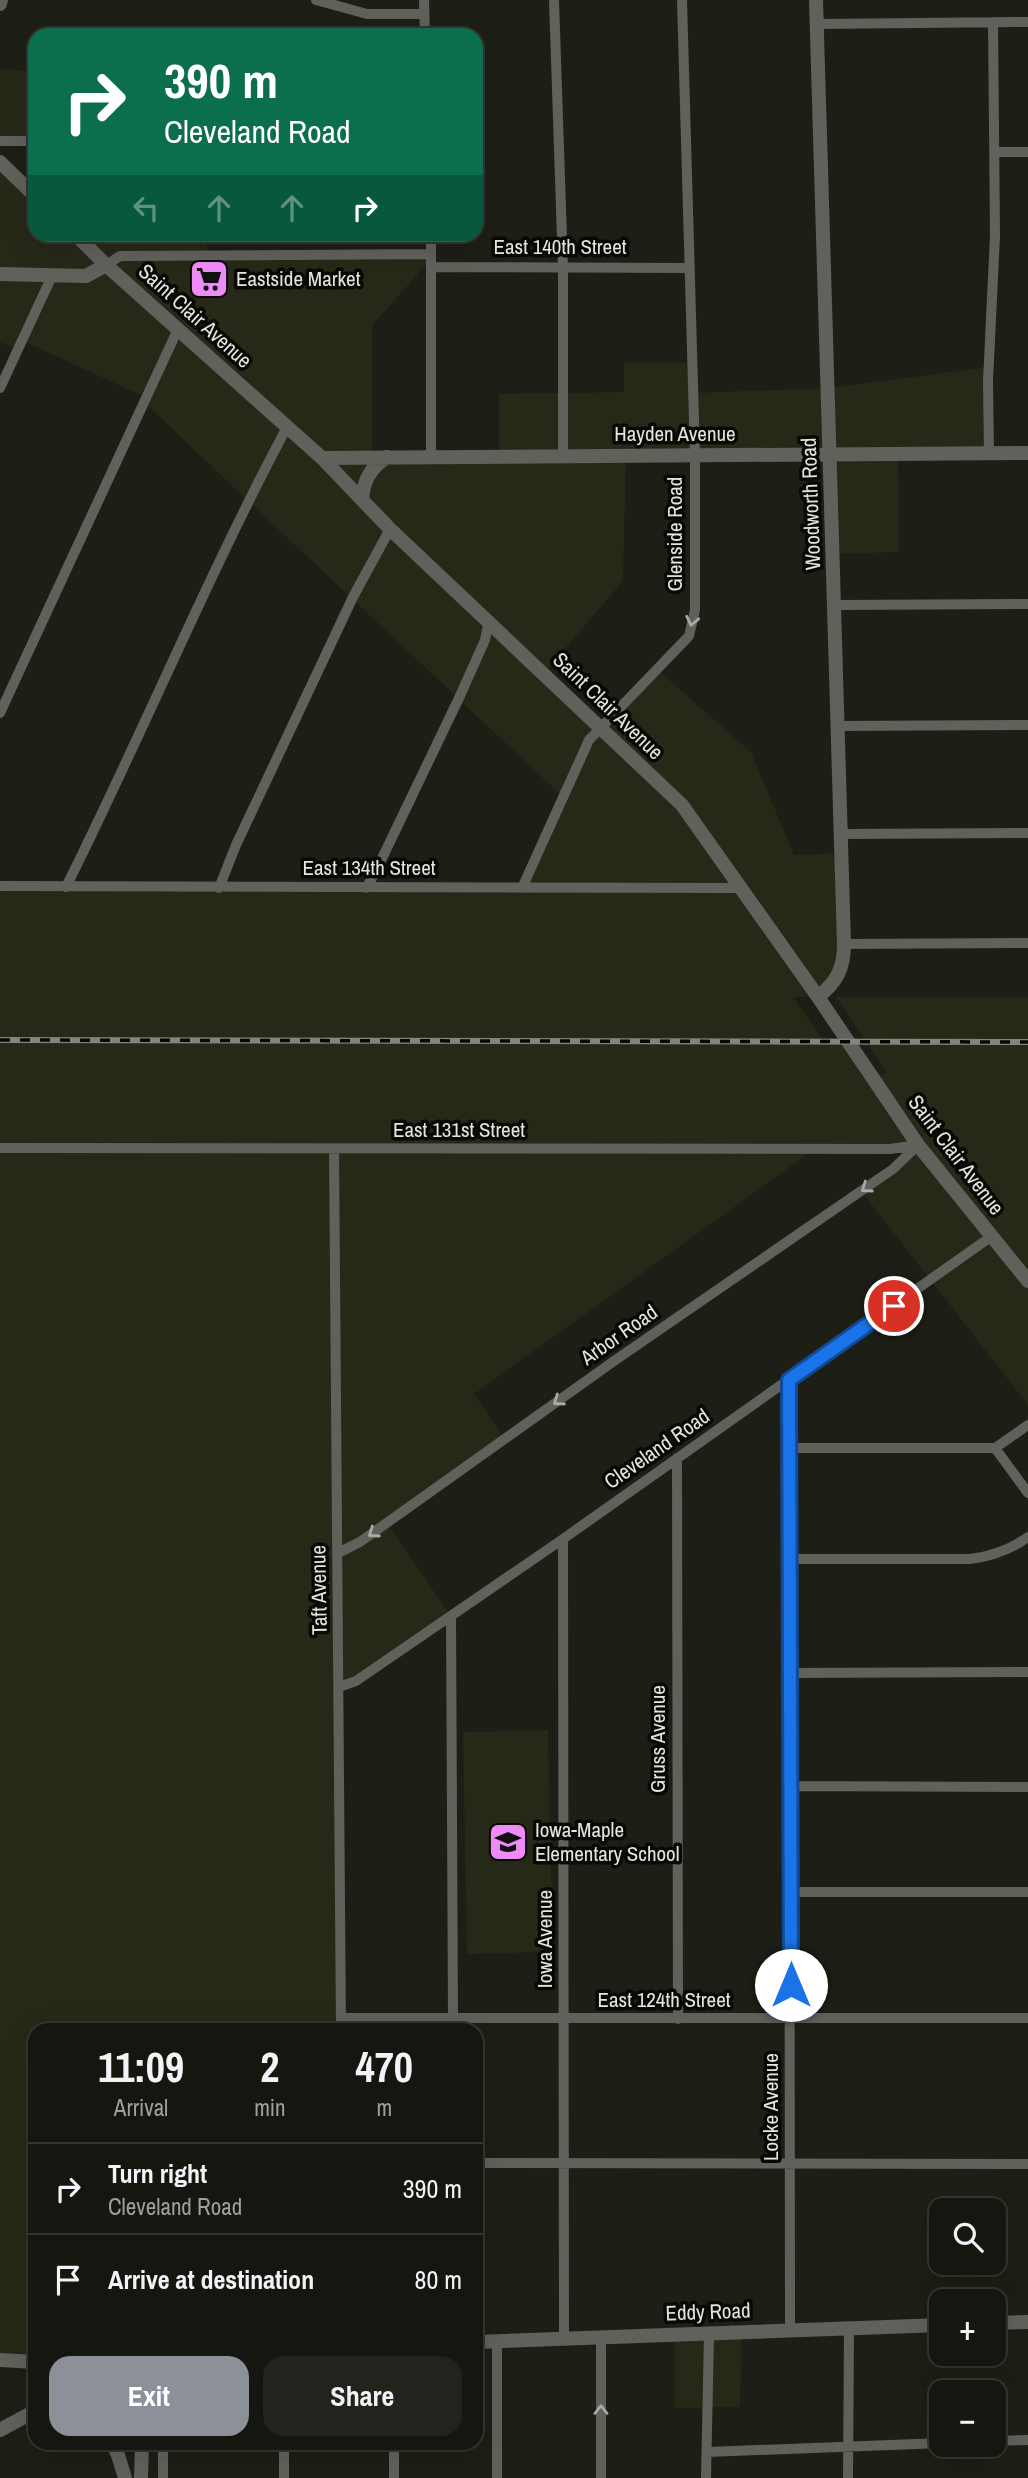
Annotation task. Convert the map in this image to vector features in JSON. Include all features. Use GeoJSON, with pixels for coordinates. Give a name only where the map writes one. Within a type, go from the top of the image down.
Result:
{"type":"FeatureCollection","features":[{"type":"Feature","properties":{"kind":"street"},"geometry":{"type":"LineString","coordinates":[[316,0],[367,14],[424,14]]}},
{"type":"Feature","properties":{"kind":"street"},"geometry":{"type":"LineString","coordinates":[[424,0],[425,28]]}},
{"type":"Feature","properties":{"kind":"street"},"geometry":{"type":"LineString","coordinates":[[554,0],[563,268],[563,455]]}},
{"type":"Feature","properties":{"kind":"street","name":"Glenside Road"},"geometry":{"type":"LineString","coordinates":[[522,888],[589,740],[689,636],[695,610],[695,455],[682,0]]}},
{"type":"Feature","properties":{"kind":"street","name":"Woodworth Road"},"geometry":{"type":"LineString","coordinates":[[816,0],[844,944],[843,967],[830,988],[818,997]]}},
{"type":"Feature","properties":{"kind":"street"},"geometry":{"type":"LineString","coordinates":[[989,453],[988,381],[995,236],[993,22]]}},
{"type":"Feature","properties":{"kind":"street"},"geometry":{"type":"LineString","coordinates":[[817,23],[1028,22]]}},
{"type":"Feature","properties":{"kind":"street"},"geometry":{"type":"LineString","coordinates":[[0,141],[28,141]]}},
{"type":"Feature","properties":{"kind":"street"},"geometry":{"type":"LineString","coordinates":[[995,152],[1028,152]]}},
{"type":"Feature","properties":{"kind":"street"},"geometry":{"type":"LineString","coordinates":[[0,162],[28,189]]}},
{"type":"Feature","properties":{"kind":"street","name":"Saint Clair Avenue"},"geometry":{"type":"LineString","coordinates":[[83,242],[321,458],[390,529],[682,806],[818,997],[918,1144],[1028,1280]]}},
{"type":"Feature","properties":{"kind":"street"},"geometry":{"type":"LineString","coordinates":[[431,242],[432,456]]}},
{"type":"Feature","properties":{"kind":"street"},"geometry":{"type":"LineString","coordinates":[[0,275],[86,276],[120,256],[432,254]]}},
{"type":"Feature","properties":{"kind":"street","name":"East 140th Street"},"geometry":{"type":"LineString","coordinates":[[432,267],[689,268]]}},
{"type":"Feature","properties":{"kind":"street"},"geometry":{"type":"LineString","coordinates":[[0,388],[52,276]]}},
{"type":"Feature","properties":{"kind":"street"},"geometry":{"type":"LineString","coordinates":[[0,713],[178,328]]}},
{"type":"Feature","properties":{"kind":"street"},"geometry":{"type":"LineString","coordinates":[[66,887],[248,501],[287,427]]}},
{"type":"Feature","properties":{"kind":"street","name":"Hayden Avenue"},"geometry":{"type":"LineString","coordinates":[[321,458],[1028,453]]}},
{"type":"Feature","properties":{"kind":"street"},"geometry":{"type":"LineString","coordinates":[[362,499],[363,485],[371,469],[387,457]]}},
{"type":"Feature","properties":{"kind":"street"},"geometry":{"type":"LineString","coordinates":[[219,888],[236,845],[353,597],[390,529]]}},
{"type":"Feature","properties":{"kind":"street"},"geometry":{"type":"LineString","coordinates":[[835,605],[1028,604]]}},
{"type":"Feature","properties":{"kind":"street"},"geometry":{"type":"LineString","coordinates":[[366,888],[459,698],[485,640],[489,621]]}},
{"type":"Feature","properties":{"kind":"street"},"geometry":{"type":"LineString","coordinates":[[838,726],[1028,725]]}},
{"type":"Feature","properties":{"kind":"street"},"geometry":{"type":"LineString","coordinates":[[841,834],[1028,833]]}},
{"type":"Feature","properties":{"kind":"street","name":"East 134th Street"},"geometry":{"type":"LineString","coordinates":[[0,886],[738,888]]}},
{"type":"Feature","properties":{"kind":"street"},"geometry":{"type":"LineString","coordinates":[[844,944],[1028,943]]}},
{"type":"Feature","properties":{"kind":"street","name":"East 131st Street"},"geometry":{"type":"LineString","coordinates":[[0,1148],[890,1149],[918,1144]]}},
{"type":"Feature","properties":{"kind":"street","name":"Arbor Road"},"geometry":{"type":"LineString","coordinates":[[338,1553],[360,1542],[614,1361],[893,1169],[918,1144]]}},
{"type":"Feature","properties":{"kind":"street","name":"Taft Avenue"},"geometry":{"type":"LineString","coordinates":[[334,1149],[341,2023]]}},
{"type":"Feature","properties":{"kind":"street","name":"Cleveland Road"},"geometry":{"type":"LineString","coordinates":[[339,1687],[356,1681],[563,1539],[992,1236]]}},
{"type":"Feature","properties":{"kind":"street","name":"Locke Avenue"},"geometry":{"type":"LineString","coordinates":[[789,1380],[790,2330]]}},
{"type":"Feature","properties":{"kind":"street"},"geometry":{"type":"LineString","coordinates":[[789,1448],[995,1448],[1028,1425]]}},
{"type":"Feature","properties":{"kind":"street"},"geometry":{"type":"LineString","coordinates":[[995,1448],[1028,1493]]}},
{"type":"Feature","properties":{"kind":"street","name":"Gruss Avenue"},"geometry":{"type":"LineString","coordinates":[[677,1458],[678,2019]]}},
{"type":"Feature","properties":{"kind":"street"},"geometry":{"type":"LineString","coordinates":[[789,1559],[970,1559],[993,1556],[1016,1546],[1028,1537]]}},
{"type":"Feature","properties":{"kind":"street","name":"Iowa Avenue"},"geometry":{"type":"LineString","coordinates":[[563,1539],[564,2339]]}},
{"type":"Feature","properties":{"kind":"street"},"geometry":{"type":"LineString","coordinates":[[451,1616],[453,2018]]}},
{"type":"Feature","properties":{"kind":"street"},"geometry":{"type":"LineString","coordinates":[[790,1673],[1028,1672]]}},
{"type":"Feature","properties":{"kind":"street"},"geometry":{"type":"LineString","coordinates":[[790,1786],[1028,1787]]}},
{"type":"Feature","properties":{"kind":"street"},"geometry":{"type":"LineString","coordinates":[[790,1892],[1028,1892]]}},
{"type":"Feature","properties":{"kind":"street","name":"East 124th Street"},"geometry":{"type":"LineString","coordinates":[[360,2023],[453,2018],[1028,2018]]}},
{"type":"Feature","properties":{"kind":"street"},"geometry":{"type":"LineString","coordinates":[[483,2163],[1028,2164]]}},
{"type":"Feature","properties":{"kind":"street"},"geometry":{"type":"LineString","coordinates":[[1006,2323],[1028,2322]]}},
{"type":"Feature","properties":{"kind":"street","name":"Eddy Road"},"geometry":{"type":"LineString","coordinates":[[483,2343],[929,2326]]}},
{"type":"Feature","properties":{"kind":"street"},"geometry":{"type":"LineString","coordinates":[[848,2478],[849,2329]]}},
{"type":"Feature","properties":{"kind":"street"},"geometry":{"type":"LineString","coordinates":[[706,2478],[709,2333]]}},
{"type":"Feature","properties":{"kind":"street"},"geometry":{"type":"LineString","coordinates":[[601,2337],[601,2478]]}},
{"type":"Feature","properties":{"kind":"street"},"geometry":{"type":"LineString","coordinates":[[497,2342],[498,2478]]}},
{"type":"Feature","properties":{"kind":"street"},"geometry":{"type":"LineString","coordinates":[[0,2360],[28,2362]]}},
{"type":"Feature","properties":{"kind":"street"},"geometry":{"type":"LineString","coordinates":[[0,2430],[28,2415]]}},
{"type":"Feature","properties":{"kind":"street"},"geometry":{"type":"LineString","coordinates":[[1006,2441],[1028,2440]]}},
{"type":"Feature","properties":{"kind":"street"},"geometry":{"type":"LineString","coordinates":[[707,2452],[929,2444]]}},
{"type":"Feature","properties":{"kind":"street"},"geometry":{"type":"LineString","coordinates":[[116,2450],[125,2478]]}},
{"type":"Feature","properties":{"kind":"street"},"geometry":{"type":"LineString","coordinates":[[141,2478],[142,2450]]}},
{"type":"Feature","properties":{"kind":"street"},"geometry":{"type":"LineString","coordinates":[[163,2450],[163,2478]]}},
{"type":"Feature","properties":{"kind":"street"},"geometry":{"type":"LineString","coordinates":[[284,2450],[284,2478]]}},
{"type":"Feature","properties":{"kind":"street"},"geometry":{"type":"LineString","coordinates":[[394,2450],[394,2478]]}},
{"type":"Feature","properties":{"kind":"shaded area"},"geometry":{"type":"Polygon","coordinates":[[[0,69],[28,71],[28,141],[0,141],[0,69]]]}},
{"type":"Feature","properties":{"kind":"shaded area"},"geometry":{"type":"Polygon","coordinates":[[[0,162],[28,189],[28,242],[207,242],[207,255],[431,259],[372,326],[372,456],[499,456],[499,394],[624,392],[624,363],[692,363],[693,393],[828,388],[989,367],[989,453],[898,454],[899,552],[834,554],[831,453],[626,455],[623,581],[544,673],[600,728],[658,670],[751,752],[794,855],[842,853],[844,957],[818,997],[793,997],[824,1041],[849,1041],[872,1077],[887,1073],[836,997],[1028,997],[1028,1405],[861,1191],[917,1146],[815,1149],[474,1394],[505,1439],[387,1523],[451,1616],[339,1687],[341,2023],[28,2023],[28,2362],[0,2360],[0,886],[522,888],[563,797],[144,402],[145,397],[23,341],[18,350],[0,342],[0,162]]]}},
{"type":"Feature","properties":{"kind":"shaded area","name":"Iowa-Maple Elementary School"},"geometry":{"type":"Polygon","coordinates":[[[548,1730],[553,1952],[467,1954],[463,1732],[548,1730]]]}},
{"type":"Feature","properties":{"kind":"shaded area"},"geometry":{"type":"Polygon","coordinates":[[[742,2332],[740,2407],[674,2408],[675,2334],[742,2332]]]}},
{"type":"Feature","properties":{"kind":"railway"},"geometry":{"type":"LineString","coordinates":[[0,1040],[1028,1042]]}},
{"type":"Feature","properties":{"kind":"place","name":"Eastside Market"},"geometry":{"type":"Point","coordinates":[209,279]}},
{"type":"Feature","properties":{"kind":"place","name":"Iowa-Maple Elementary School"},"geometry":{"type":"Point","coordinates":[508,1842]}},
{"type":"Feature","properties":{"kind":"route"},"geometry":{"type":"LineString","coordinates":[[791,1985],[789,1380],[894,1306]]}}]}
